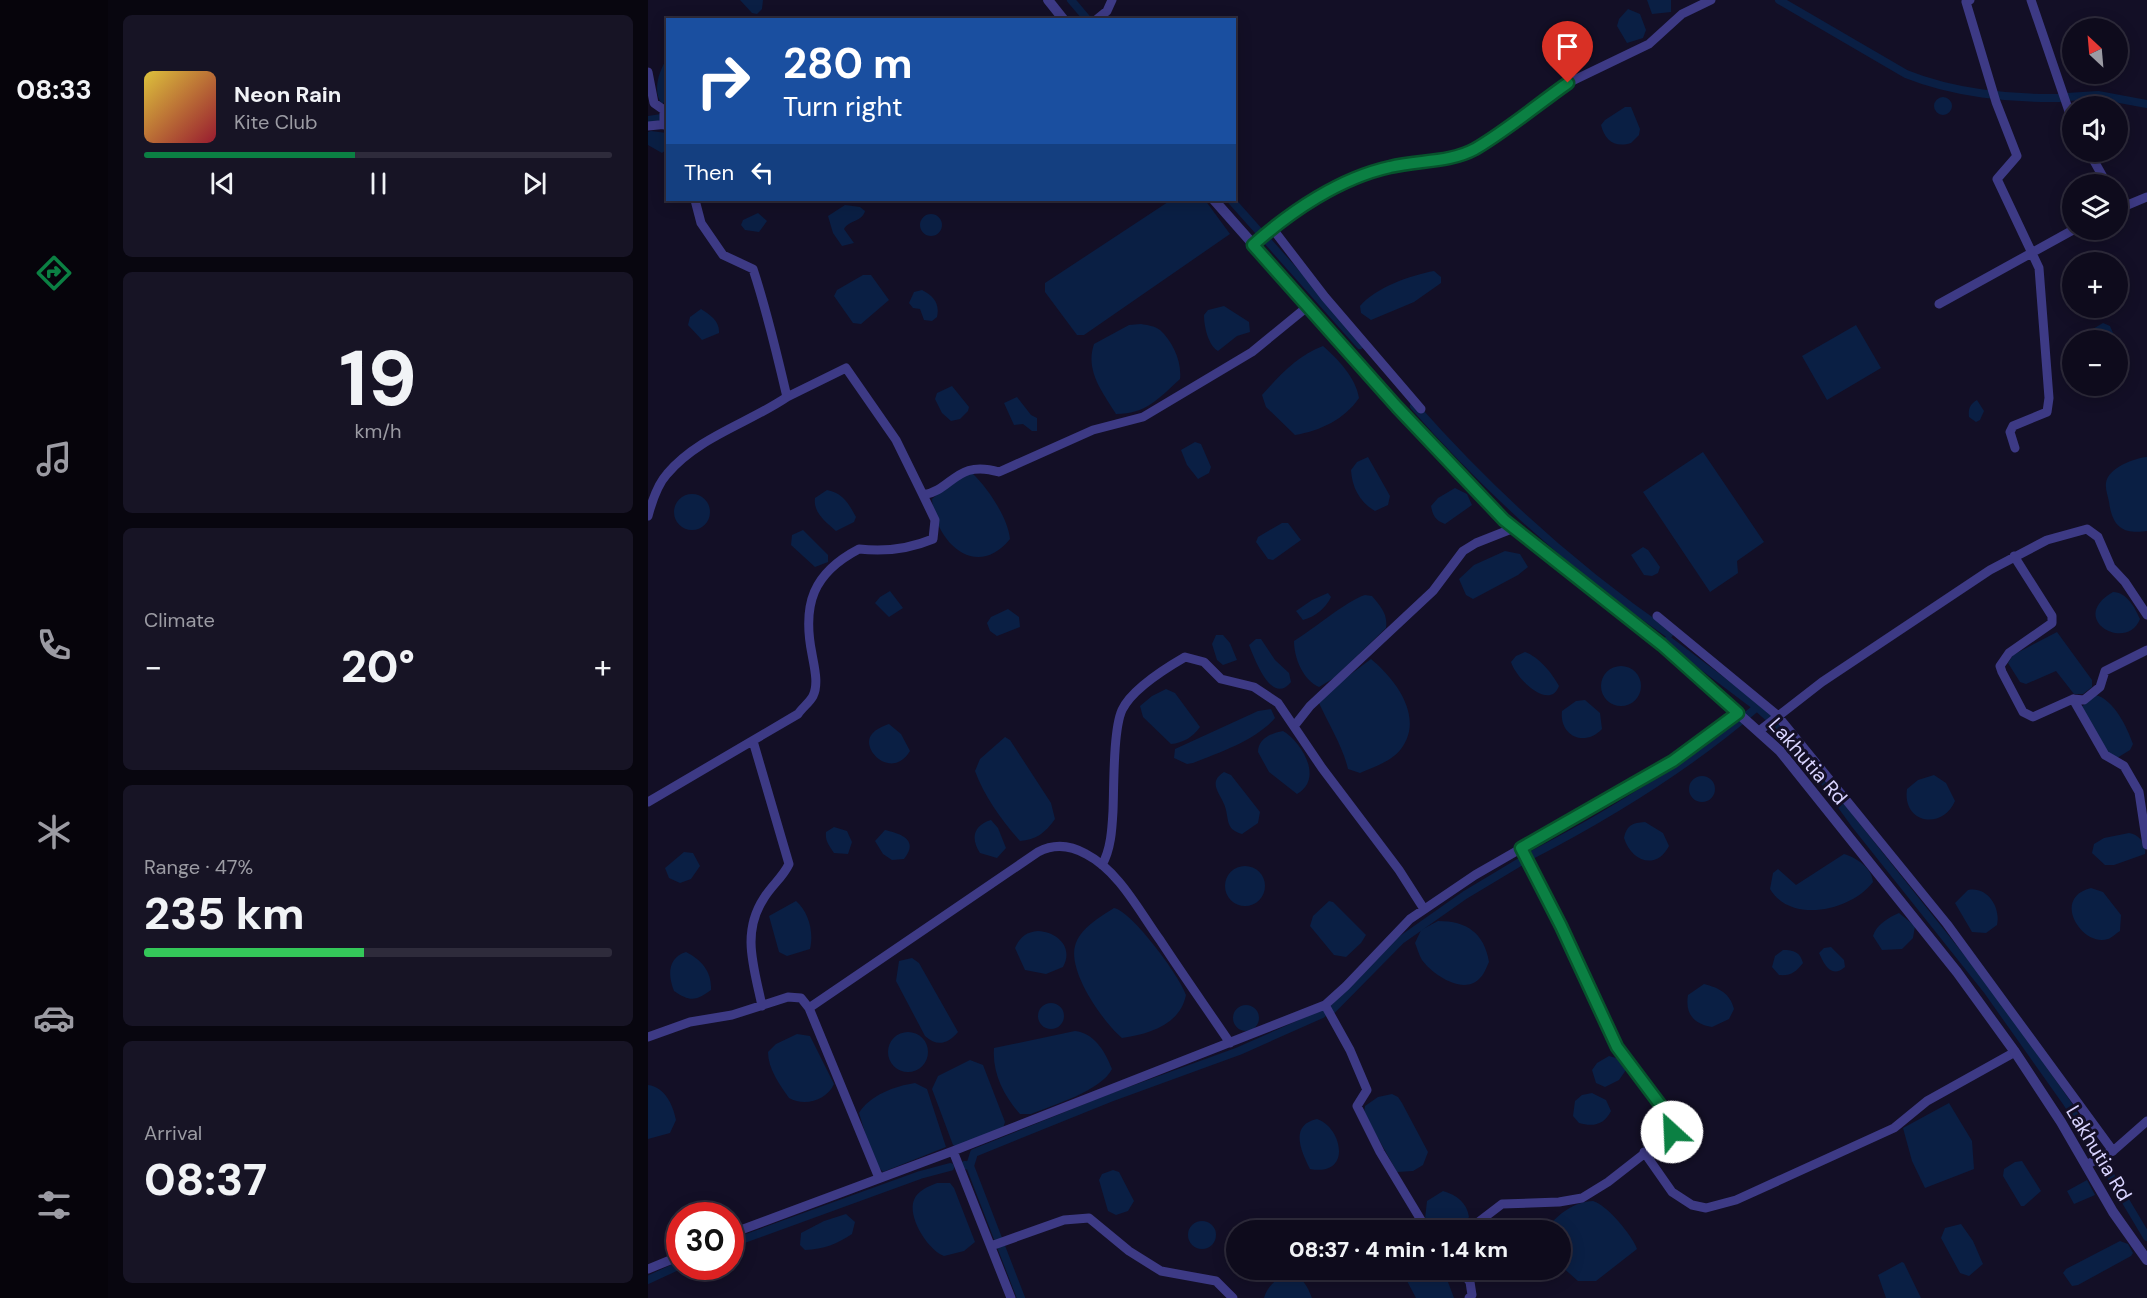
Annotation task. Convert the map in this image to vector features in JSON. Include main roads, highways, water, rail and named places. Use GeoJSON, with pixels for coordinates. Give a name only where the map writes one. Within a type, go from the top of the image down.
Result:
{"type":"FeatureCollection","features":[{"type":"Feature","properties":{"kind":"water"},"geometry":{"type":"Polygon","coordinates":[[[740,0],[763,0],[762,9],[757,14],[752,13],[740,0]]]}},
{"type":"Feature","properties":{"kind":"water"},"geometry":{"type":"Polygon","coordinates":[[[1647,0],[1671,0],[1671,12],[1652,14],[1647,0]]]}},
{"type":"Feature","properties":{"kind":"water"},"geometry":{"type":"Polygon","coordinates":[[[1628,9],[1640,14],[1646,30],[1643,38],[1627,43],[1617,26],[1619,19],[1628,9]]]}},
{"type":"Feature","properties":{"kind":"water"},"geometry":{"type":"Polygon","coordinates":[[[666,61],[666,100],[662,104],[657,93],[661,69],[666,61]]]}},
{"type":"Feature","properties":{"kind":"water"},"geometry":{"type":"Polygon","coordinates":[[[1939,97],[1947,97],[1952,102],[1950,113],[1939,115],[1934,110],[1934,102],[1939,97]]]}},
{"type":"Feature","properties":{"kind":"water"},"geometry":{"type":"Polygon","coordinates":[[[1625,107],[1631,107],[1640,129],[1639,135],[1631,143],[1620,145],[1608,139],[1601,125],[1625,107]]]}},
{"type":"Feature","properties":{"kind":"water"},"geometry":{"type":"Polygon","coordinates":[[[648,132],[666,133],[666,150],[662,153],[648,145],[648,132]]]}},
{"type":"Feature","properties":{"kind":"water"},"geometry":{"type":"Polygon","coordinates":[[[1169,201],[1206,201],[1230,234],[1084,335],[1077,335],[1045,292],[1045,283],[1169,201]]]}},
{"type":"Feature","properties":{"kind":"water"},"geometry":{"type":"Polygon","coordinates":[[[845,205],[860,207],[865,211],[861,217],[844,229],[854,243],[842,246],[833,233],[828,216],[845,205]]]}},
{"type":"Feature","properties":{"kind":"water"},"geometry":{"type":"Polygon","coordinates":[[[758,213],[767,221],[759,232],[745,230],[741,225],[743,220],[758,213]]]}},
{"type":"Feature","properties":{"kind":"water"},"geometry":{"type":"Polygon","coordinates":[[[931,214],[939,217],[942,225],[939,233],[931,236],[923,233],[920,225],[923,217],[931,214]]]}},
{"type":"Feature","properties":{"kind":"water"},"geometry":{"type":"Polygon","coordinates":[[[1434,271],[1441,277],[1441,283],[1414,302],[1371,320],[1361,313],[1360,306],[1384,288],[1404,279],[1434,271]]]}},
{"type":"Feature","properties":{"kind":"water"},"geometry":{"type":"Polygon","coordinates":[[[863,275],[871,275],[889,300],[861,324],[853,323],[834,296],[837,290],[863,275]]]}},
{"type":"Feature","properties":{"kind":"water"},"geometry":{"type":"Polygon","coordinates":[[[922,290],[930,295],[937,304],[937,317],[932,321],[924,320],[920,309],[913,308],[909,303],[914,292],[922,290]]]}},
{"type":"Feature","properties":{"kind":"water"},"geometry":{"type":"Polygon","coordinates":[[[1224,306],[1249,322],[1250,332],[1237,336],[1218,351],[1209,340],[1204,315],[1208,310],[1224,306]]]}},
{"type":"Feature","properties":{"kind":"water"},"geometry":{"type":"Polygon","coordinates":[[[701,309],[714,319],[719,329],[719,333],[702,340],[688,325],[690,317],[701,309]]]}},
{"type":"Feature","properties":{"kind":"water"},"geometry":{"type":"Polygon","coordinates":[[[2103,323],[2110,326],[2112,330],[2091,330],[2103,323]]]}},
{"type":"Feature","properties":{"kind":"water"},"geometry":{"type":"Polygon","coordinates":[[[1141,324],[1158,329],[1169,340],[1178,359],[1180,379],[1144,408],[1116,414],[1093,372],[1094,344],[1129,325],[1141,324]]]}},
{"type":"Feature","properties":{"kind":"water"},"geometry":{"type":"Polygon","coordinates":[[[1856,325],[1881,368],[1827,400],[1802,356],[1856,325]]]}},
{"type":"Feature","properties":{"kind":"water"},"geometry":{"type":"Polygon","coordinates":[[[1323,346],[1350,376],[1359,398],[1347,412],[1331,423],[1295,435],[1266,407],[1262,395],[1297,360],[1323,346]]]}},
{"type":"Feature","properties":{"kind":"water"},"geometry":{"type":"Polygon","coordinates":[[[952,386],[969,407],[960,419],[951,421],[942,413],[935,399],[937,393],[952,386]]]}},
{"type":"Feature","properties":{"kind":"water"},"geometry":{"type":"Polygon","coordinates":[[[1017,397],[1031,415],[1037,418],[1037,431],[1032,431],[1023,424],[1014,425],[1004,403],[1017,397]]]}},
{"type":"Feature","properties":{"kind":"water"},"geometry":{"type":"Polygon","coordinates":[[[1977,400],[1984,411],[1980,420],[1976,422],[1969,417],[1969,412],[1971,405],[1977,400]]]}},
{"type":"Feature","properties":{"kind":"water"},"geometry":{"type":"Polygon","coordinates":[[[1195,442],[1201,444],[1211,467],[1209,473],[1198,479],[1187,465],[1181,450],[1195,442]]]}},
{"type":"Feature","properties":{"kind":"water"},"geometry":{"type":"Polygon","coordinates":[[[1703,452],[1764,542],[1737,561],[1738,573],[1710,592],[1643,492],[1703,452]]]}},
{"type":"Feature","properties":{"kind":"water"},"geometry":{"type":"Polygon","coordinates":[[[1368,457],[1390,496],[1388,505],[1375,511],[1361,499],[1355,489],[1351,470],[1357,462],[1368,457]]]}},
{"type":"Feature","properties":{"kind":"water"},"geometry":{"type":"Polygon","coordinates":[[[2147,457],[2147,531],[2126,530],[2115,522],[2112,516],[2106,483],[2116,468],[2135,459],[2147,457]]]}},
{"type":"Feature","properties":{"kind":"water"},"geometry":{"type":"Polygon","coordinates":[[[972,473],[996,504],[1010,539],[997,551],[983,557],[970,556],[948,541],[934,514],[932,499],[954,479],[972,473]]]}},
{"type":"Feature","properties":{"kind":"water"},"geometry":{"type":"Polygon","coordinates":[[[1455,488],[1467,494],[1472,505],[1445,524],[1435,517],[1431,506],[1438,498],[1455,488]]]}},
{"type":"Feature","properties":{"kind":"water"},"geometry":{"type":"Polygon","coordinates":[[[827,490],[841,496],[856,517],[854,522],[836,531],[821,517],[816,508],[815,498],[827,490]]]}},
{"type":"Feature","properties":{"kind":"water"},"geometry":{"type":"Polygon","coordinates":[[[692,494],[705,499],[710,512],[705,525],[692,530],[679,525],[674,512],[679,499],[692,494]]]}},
{"type":"Feature","properties":{"kind":"water"},"geometry":{"type":"Polygon","coordinates":[[[1282,523],[1288,523],[1301,540],[1273,560],[1268,559],[1256,542],[1258,537],[1282,523]]]}},
{"type":"Feature","properties":{"kind":"water"},"geometry":{"type":"Polygon","coordinates":[[[803,530],[828,555],[828,562],[815,567],[791,545],[792,535],[803,530]]]}},
{"type":"Feature","properties":{"kind":"water"},"geometry":{"type":"Polygon","coordinates":[[[1643,547],[1648,550],[1660,567],[1658,573],[1652,576],[1644,575],[1631,555],[1643,547]]]}},
{"type":"Feature","properties":{"kind":"water"},"geometry":{"type":"Polygon","coordinates":[[[1505,551],[1520,554],[1528,567],[1518,575],[1473,599],[1466,595],[1459,579],[1474,565],[1505,551]]]}},
{"type":"Feature","properties":{"kind":"water"},"geometry":{"type":"Polygon","coordinates":[[[890,591],[903,608],[889,617],[875,603],[890,591]]]}},
{"type":"Feature","properties":{"kind":"water"},"geometry":{"type":"Polygon","coordinates":[[[2113,592],[2126,598],[2140,619],[2133,629],[2124,633],[2113,633],[2097,621],[2096,612],[2100,602],[2113,592]]]}},
{"type":"Feature","properties":{"kind":"water"},"geometry":{"type":"Polygon","coordinates":[[[1328,593],[1331,597],[1323,608],[1312,617],[1303,620],[1296,611],[1328,593]]]}},
{"type":"Feature","properties":{"kind":"water"},"geometry":{"type":"Polygon","coordinates":[[[1365,595],[1372,596],[1381,607],[1386,619],[1386,628],[1334,678],[1319,687],[1313,684],[1300,668],[1294,641],[1349,603],[1365,595]]]}},
{"type":"Feature","properties":{"kind":"water"},"geometry":{"type":"Polygon","coordinates":[[[1008,609],[1019,617],[1020,627],[997,636],[990,631],[987,623],[991,617],[1008,609]]]}},
{"type":"Feature","properties":{"kind":"water"},"geometry":{"type":"Polygon","coordinates":[[[2057,632],[2092,680],[2092,687],[2083,694],[2074,694],[2056,671],[2026,684],[2020,682],[2008,663],[2013,655],[2057,632]]]}},
{"type":"Feature","properties":{"kind":"water"},"geometry":{"type":"Polygon","coordinates":[[[1216,635],[1223,635],[1230,643],[1237,660],[1223,665],[1217,660],[1212,644],[1216,635]]]}},
{"type":"Feature","properties":{"kind":"water"},"geometry":{"type":"Polygon","coordinates":[[[1256,639],[1261,639],[1275,660],[1289,673],[1291,682],[1284,688],[1271,685],[1260,670],[1249,645],[1256,639]]]}},
{"type":"Feature","properties":{"kind":"water"},"geometry":{"type":"Polygon","coordinates":[[[1525,652],[1545,666],[1553,676],[1559,686],[1554,693],[1540,694],[1519,676],[1511,662],[1516,656],[1525,652]]]}},
{"type":"Feature","properties":{"kind":"water"},"geometry":{"type":"Polygon","coordinates":[[[1371,659],[1389,677],[1404,698],[1410,722],[1408,734],[1399,751],[1384,762],[1360,773],[1348,769],[1339,744],[1319,703],[1331,689],[1371,659]]]}},
{"type":"Feature","properties":{"kind":"water"},"geometry":{"type":"Polygon","coordinates":[[[1621,666],[1629,667],[1635,672],[1640,678],[1640,694],[1635,700],[1629,705],[1621,706],[1613,705],[1607,700],[1602,694],[1601,686],[1602,678],[1607,672],[1613,667],[1621,666]]]}},
{"type":"Feature","properties":{"kind":"water"},"geometry":{"type":"Polygon","coordinates":[[[1166,689],[1175,693],[1200,727],[1187,739],[1171,744],[1143,717],[1140,706],[1152,696],[1166,689]]]}},
{"type":"Feature","properties":{"kind":"water"},"geometry":{"type":"Polygon","coordinates":[[[2096,695],[2109,702],[2114,708],[2133,744],[2130,750],[2117,758],[2109,756],[2081,707],[2096,695]]]}},
{"type":"Feature","properties":{"kind":"water"},"geometry":{"type":"Polygon","coordinates":[[[1585,700],[1600,713],[1602,729],[1588,738],[1581,738],[1574,736],[1564,727],[1562,711],[1576,701],[1585,700]]]}},
{"type":"Feature","properties":{"kind":"water"},"geometry":{"type":"Polygon","coordinates":[[[1271,709],[1275,718],[1258,733],[1237,745],[1193,763],[1187,764],[1174,758],[1175,749],[1258,711],[1271,709]]]}},
{"type":"Feature","properties":{"kind":"water"},"geometry":{"type":"Polygon","coordinates":[[[889,724],[901,734],[910,751],[903,759],[895,763],[887,763],[879,759],[870,747],[869,740],[872,734],[889,724]]]}},
{"type":"Feature","properties":{"kind":"water"},"geometry":{"type":"Polygon","coordinates":[[[1283,731],[1297,743],[1303,752],[1309,770],[1309,779],[1305,787],[1297,794],[1269,772],[1258,752],[1260,744],[1266,737],[1283,731]]]}},
{"type":"Feature","properties":{"kind":"water"},"geometry":{"type":"Polygon","coordinates":[[[1005,737],[1010,740],[1051,803],[1055,819],[1040,835],[1031,839],[1020,841],[1000,817],[983,790],[975,771],[980,759],[1005,737]]]}},
{"type":"Feature","properties":{"kind":"water"},"geometry":{"type":"Polygon","coordinates":[[[1224,772],[1231,775],[1260,812],[1258,823],[1242,834],[1230,826],[1226,809],[1216,787],[1219,776],[1224,772]]]}},
{"type":"Feature","properties":{"kind":"water"},"geometry":{"type":"Polygon","coordinates":[[[1934,775],[1946,783],[1955,801],[1941,817],[1924,819],[1917,816],[1911,809],[1907,801],[1907,789],[1918,780],[1934,775]]]}},
{"type":"Feature","properties":{"kind":"water"},"geometry":{"type":"Polygon","coordinates":[[[1702,776],[1711,780],[1715,789],[1711,798],[1702,802],[1693,798],[1689,789],[1693,780],[1702,776]]]}},
{"type":"Feature","properties":{"kind":"water"},"geometry":{"type":"Polygon","coordinates":[[[991,820],[998,828],[1006,848],[997,858],[980,853],[975,842],[977,829],[991,820]]]}},
{"type":"Feature","properties":{"kind":"water"},"geometry":{"type":"Polygon","coordinates":[[[1645,822],[1663,833],[1669,846],[1664,854],[1651,861],[1644,860],[1632,852],[1624,838],[1631,825],[1645,822]]]}},
{"type":"Feature","properties":{"kind":"water"},"geometry":{"type":"Polygon","coordinates":[[[834,827],[847,831],[852,842],[848,854],[834,853],[828,843],[826,832],[834,827]]]}},
{"type":"Feature","properties":{"kind":"water"},"geometry":{"type":"Polygon","coordinates":[[[885,830],[902,836],[909,843],[910,847],[904,859],[892,860],[883,854],[875,841],[885,830]]]}},
{"type":"Feature","properties":{"kind":"water"},"geometry":{"type":"Polygon","coordinates":[[[2129,833],[2142,840],[2145,854],[2114,865],[2105,865],[2092,853],[2094,844],[2104,838],[2129,833]]]}},
{"type":"Feature","properties":{"kind":"water"},"geometry":{"type":"Polygon","coordinates":[[[684,852],[693,853],[700,866],[691,879],[680,883],[669,878],[665,868],[684,852]]]}},
{"type":"Feature","properties":{"kind":"water"},"geometry":{"type":"Polygon","coordinates":[[[1844,854],[1863,864],[1870,872],[1873,882],[1851,900],[1821,910],[1806,910],[1792,907],[1780,900],[1770,889],[1773,873],[1778,869],[1796,885],[1844,854]]]}},
{"type":"Feature","properties":{"kind":"water"},"geometry":{"type":"Polygon","coordinates":[[[1245,866],[1253,867],[1259,872],[1264,878],[1264,894],[1259,900],[1253,905],[1245,906],[1237,905],[1231,900],[1226,894],[1225,886],[1226,878],[1231,872],[1237,867],[1245,866]]]}},
{"type":"Feature","properties":{"kind":"water"},"geometry":{"type":"Polygon","coordinates":[[[2091,888],[2103,892],[2121,915],[2120,931],[2111,938],[2098,940],[2089,936],[2075,921],[2072,911],[2073,901],[2079,893],[2091,888]]]}},
{"type":"Feature","properties":{"kind":"water"},"geometry":{"type":"Polygon","coordinates":[[[1968,890],[1982,891],[1995,905],[1997,925],[1986,933],[1972,932],[1955,903],[1968,890]]]}},
{"type":"Feature","properties":{"kind":"water"},"geometry":{"type":"Polygon","coordinates":[[[796,901],[807,917],[811,930],[811,943],[810,949],[787,956],[779,952],[769,916],[796,901]]]}},
{"type":"Feature","properties":{"kind":"water"},"geometry":{"type":"Polygon","coordinates":[[[1329,901],[1333,902],[1366,935],[1346,957],[1334,955],[1310,926],[1313,916],[1329,901]]]}},
{"type":"Feature","properties":{"kind":"water"},"geometry":{"type":"Polygon","coordinates":[[[1114,908],[1132,920],[1155,946],[1186,995],[1183,1005],[1170,1021],[1153,1031],[1122,1038],[1106,1021],[1089,996],[1074,957],[1075,946],[1081,934],[1114,908]]]}},
{"type":"Feature","properties":{"kind":"water"},"geometry":{"type":"Polygon","coordinates":[[[1899,913],[1915,926],[1913,938],[1902,949],[1882,950],[1873,936],[1883,922],[1899,913]]]}},
{"type":"Feature","properties":{"kind":"water"},"geometry":{"type":"Polygon","coordinates":[[[1438,921],[1466,926],[1483,943],[1489,962],[1479,979],[1465,985],[1457,984],[1433,972],[1422,960],[1415,943],[1421,930],[1438,921]]]}},
{"type":"Feature","properties":{"kind":"water"},"geometry":{"type":"Polygon","coordinates":[[[1038,931],[1051,934],[1062,942],[1066,953],[1063,967],[1046,974],[1025,970],[1015,948],[1024,936],[1038,931]]]}},
{"type":"Feature","properties":{"kind":"water"},"geometry":{"type":"Polygon","coordinates":[[[1831,947],[1844,960],[1845,967],[1840,970],[1829,969],[1819,953],[1824,948],[1831,947]]]}},
{"type":"Feature","properties":{"kind":"water"},"geometry":{"type":"Polygon","coordinates":[[[1783,950],[1796,952],[1803,963],[1793,973],[1779,975],[1772,967],[1775,956],[1783,950]]]}},
{"type":"Feature","properties":{"kind":"water"},"geometry":{"type":"Polygon","coordinates":[[[686,952],[705,967],[711,984],[711,990],[693,999],[674,991],[670,974],[672,963],[686,952]]]}},
{"type":"Feature","properties":{"kind":"water"},"geometry":{"type":"Polygon","coordinates":[[[912,958],[919,963],[958,1032],[942,1043],[934,1042],[925,1036],[896,981],[899,961],[912,958]]]}},
{"type":"Feature","properties":{"kind":"water"},"geometry":{"type":"Polygon","coordinates":[[[1704,984],[1723,992],[1730,999],[1734,1009],[1729,1019],[1712,1027],[1695,1020],[1688,1007],[1688,995],[1704,984]]]}},
{"type":"Feature","properties":{"kind":"water"},"geometry":{"type":"Polygon","coordinates":[[[1051,1003],[1060,1007],[1064,1016],[1060,1025],[1051,1029],[1042,1025],[1038,1016],[1042,1007],[1051,1003]]]}},
{"type":"Feature","properties":{"kind":"water"},"geometry":{"type":"Polygon","coordinates":[[[1246,1005],[1255,1009],[1259,1018],[1255,1027],[1246,1031],[1237,1027],[1233,1018],[1237,1009],[1246,1005]]]}},
{"type":"Feature","properties":{"kind":"water"},"geometry":{"type":"Polygon","coordinates":[[[1075,1031],[1088,1035],[1098,1044],[1112,1069],[1106,1077],[1087,1091],[1031,1114],[1020,1114],[1000,1084],[995,1066],[994,1048],[1075,1031]]]}},
{"type":"Feature","properties":{"kind":"water"},"geometry":{"type":"Polygon","coordinates":[[[908,1032],[922,1038],[928,1052],[922,1066],[908,1072],[894,1066],[888,1052],[894,1038],[908,1032]]]}},
{"type":"Feature","properties":{"kind":"water"},"geometry":{"type":"Polygon","coordinates":[[[797,1034],[810,1036],[834,1084],[831,1090],[821,1098],[808,1102],[789,1098],[770,1065],[768,1052],[776,1044],[797,1034]]]}},
{"type":"Feature","properties":{"kind":"water"},"geometry":{"type":"Polygon","coordinates":[[[1609,1056],[1623,1060],[1626,1070],[1619,1080],[1605,1087],[1596,1083],[1592,1070],[1597,1063],[1609,1056]]]}},
{"type":"Feature","properties":{"kind":"water"},"geometry":{"type":"Polygon","coordinates":[[[970,1060],[983,1065],[1005,1122],[1003,1128],[958,1147],[953,1145],[932,1089],[938,1076],[970,1060]]]}},
{"type":"Feature","properties":{"kind":"water"},"geometry":{"type":"Polygon","coordinates":[[[915,1083],[927,1089],[946,1147],[883,1172],[874,1162],[859,1113],[876,1096],[899,1086],[915,1083]]]}},
{"type":"Feature","properties":{"kind":"water"},"geometry":{"type":"Polygon","coordinates":[[[648,1085],[664,1093],[673,1108],[676,1120],[670,1133],[648,1139],[648,1085]]]}},
{"type":"Feature","properties":{"kind":"water"},"geometry":{"type":"Polygon","coordinates":[[[1592,1093],[1606,1100],[1611,1111],[1598,1124],[1579,1123],[1573,1116],[1575,1101],[1582,1095],[1592,1093]]]}},
{"type":"Feature","properties":{"kind":"water"},"geometry":{"type":"Polygon","coordinates":[[[1392,1094],[1402,1103],[1428,1152],[1423,1165],[1413,1171],[1397,1172],[1364,1113],[1365,1106],[1378,1097],[1392,1094]]]}},
{"type":"Feature","properties":{"kind":"water"},"geometry":{"type":"Polygon","coordinates":[[[1949,1103],[1972,1141],[1974,1169],[1925,1188],[1912,1161],[1903,1128],[1949,1103]]]}},
{"type":"Feature","properties":{"kind":"water"},"geometry":{"type":"Polygon","coordinates":[[[1317,1119],[1326,1124],[1337,1140],[1338,1159],[1333,1166],[1324,1169],[1310,1169],[1301,1147],[1300,1133],[1308,1122],[1317,1119]]]}},
{"type":"Feature","properties":{"kind":"water"},"geometry":{"type":"Polygon","coordinates":[[[2022,1161],[2041,1191],[2024,1206],[2021,1206],[2003,1176],[2004,1169],[2015,1162],[2022,1161]]]}},
{"type":"Feature","properties":{"kind":"water"},"geometry":{"type":"Polygon","coordinates":[[[1113,1170],[1119,1172],[1134,1201],[1128,1211],[1116,1215],[1108,1211],[1099,1180],[1102,1174],[1113,1170]]]}},
{"type":"Feature","properties":{"kind":"water"},"geometry":{"type":"Polygon","coordinates":[[[2087,1180],[2095,1195],[2074,1204],[2067,1191],[2087,1180]]]}},
{"type":"Feature","properties":{"kind":"water"},"geometry":{"type":"Polygon","coordinates":[[[937,1183],[950,1183],[954,1188],[975,1242],[964,1251],[944,1256],[926,1240],[913,1215],[914,1200],[918,1194],[937,1183]]]}},
{"type":"Feature","properties":{"kind":"water"},"geometry":{"type":"Polygon","coordinates":[[[1443,1191],[1460,1200],[1469,1217],[1466,1220],[1426,1220],[1427,1201],[1443,1191]]]}},
{"type":"Feature","properties":{"kind":"water"},"geometry":{"type":"Polygon","coordinates":[[[1593,1201],[1605,1208],[1630,1236],[1637,1249],[1596,1281],[1578,1281],[1571,1275],[1571,1220],[1554,1220],[1566,1210],[1593,1201]]]}},
{"type":"Feature","properties":{"kind":"water"},"geometry":{"type":"Polygon","coordinates":[[[846,1214],[855,1222],[852,1234],[824,1247],[805,1250],[800,1245],[801,1233],[824,1221],[846,1214]]]}},
{"type":"Feature","properties":{"kind":"water"},"geometry":{"type":"Polygon","coordinates":[[[1202,1221],[1212,1225],[1216,1235],[1212,1245],[1202,1249],[1192,1245],[1188,1235],[1192,1225],[1202,1221]]]}},
{"type":"Feature","properties":{"kind":"water"},"geometry":{"type":"Polygon","coordinates":[[[1961,1224],[1973,1241],[1983,1264],[1969,1276],[1960,1273],[1941,1238],[1945,1228],[1961,1224]]]}},
{"type":"Feature","properties":{"kind":"water"},"geometry":{"type":"Polygon","coordinates":[[[2120,1241],[2128,1244],[2133,1253],[2131,1256],[2078,1285],[2072,1286],[2063,1273],[2066,1269],[2120,1241]]]}},
{"type":"Feature","properties":{"kind":"water"},"geometry":{"type":"Polygon","coordinates":[[[1902,1262],[1921,1298],[1886,1298],[1878,1275],[1902,1262]]]}},
{"type":"Feature","properties":{"kind":"water"},"geometry":{"type":"Polygon","coordinates":[[[1278,1280],[1302,1280],[1312,1298],[1264,1298],[1278,1280]]]}},
{"type":"Feature","properties":{"kind":"water"},"geometry":{"type":"Polygon","coordinates":[[[1407,1280],[1446,1280],[1454,1298],[1416,1298],[1407,1280]]]}},
{"type":"Feature","properties":{"kind":"waterway"},"geometry":{"type":"LineString","coordinates":[[1071,0],[1086,18]]}},
{"type":"Feature","properties":{"kind":"waterway"},"geometry":{"type":"LineString","coordinates":[[1779,0],[1906,74],[1924,81],[1982,94],[2061,98]]}},
{"type":"Feature","properties":{"kind":"waterway"},"geometry":{"type":"LineString","coordinates":[[2082,96],[2103,96]]}},
{"type":"Feature","properties":{"kind":"waterway"},"geometry":{"type":"LineString","coordinates":[[2128,101],[2147,104]]}},
{"type":"Feature","properties":{"kind":"waterway"},"geometry":{"type":"LineString","coordinates":[[648,120],[666,117]]}},
{"type":"Feature","properties":{"kind":"waterway"},"geometry":{"type":"LineString","coordinates":[[1232,201],[1360,345]]}},
{"type":"Feature","properties":{"kind":"waterway"},"geometry":{"type":"LineString","coordinates":[[1414,406],[1473,469],[1535,528],[1600,583],[1669,634]]}},
{"type":"Feature","properties":{"kind":"waterway"},"geometry":{"type":"LineString","coordinates":[[1668,640],[1757,707],[1778,726],[1813,766],[1854,823],[1987,990],[2067,1103],[2147,1237]]}},
{"type":"Feature","properties":{"kind":"waterway"},"geometry":{"type":"LineString","coordinates":[[1530,856],[1648,788],[1704,750],[1757,707]]}},
{"type":"Feature","properties":{"kind":"waterway"},"geometry":{"type":"LineString","coordinates":[[1332,1010],[1401,940],[1465,895],[1520,862]]}},
{"type":"Feature","properties":{"kind":"waterway"},"geometry":{"type":"LineString","coordinates":[[970,1166],[974,1153],[1110,1098],[1239,1051],[1322,1014]]}},
{"type":"Feature","properties":{"kind":"waterway"},"geometry":{"type":"LineString","coordinates":[[965,1165],[970,1166],[1021,1298]]}},
{"type":"Feature","properties":{"kind":"waterway"},"geometry":{"type":"LineString","coordinates":[[744,1239],[920,1175],[950,1167]]}},
{"type":"Feature","properties":{"kind":"waterway"},"geometry":{"type":"LineString","coordinates":[[648,1280],[666,1272]]}}]}
